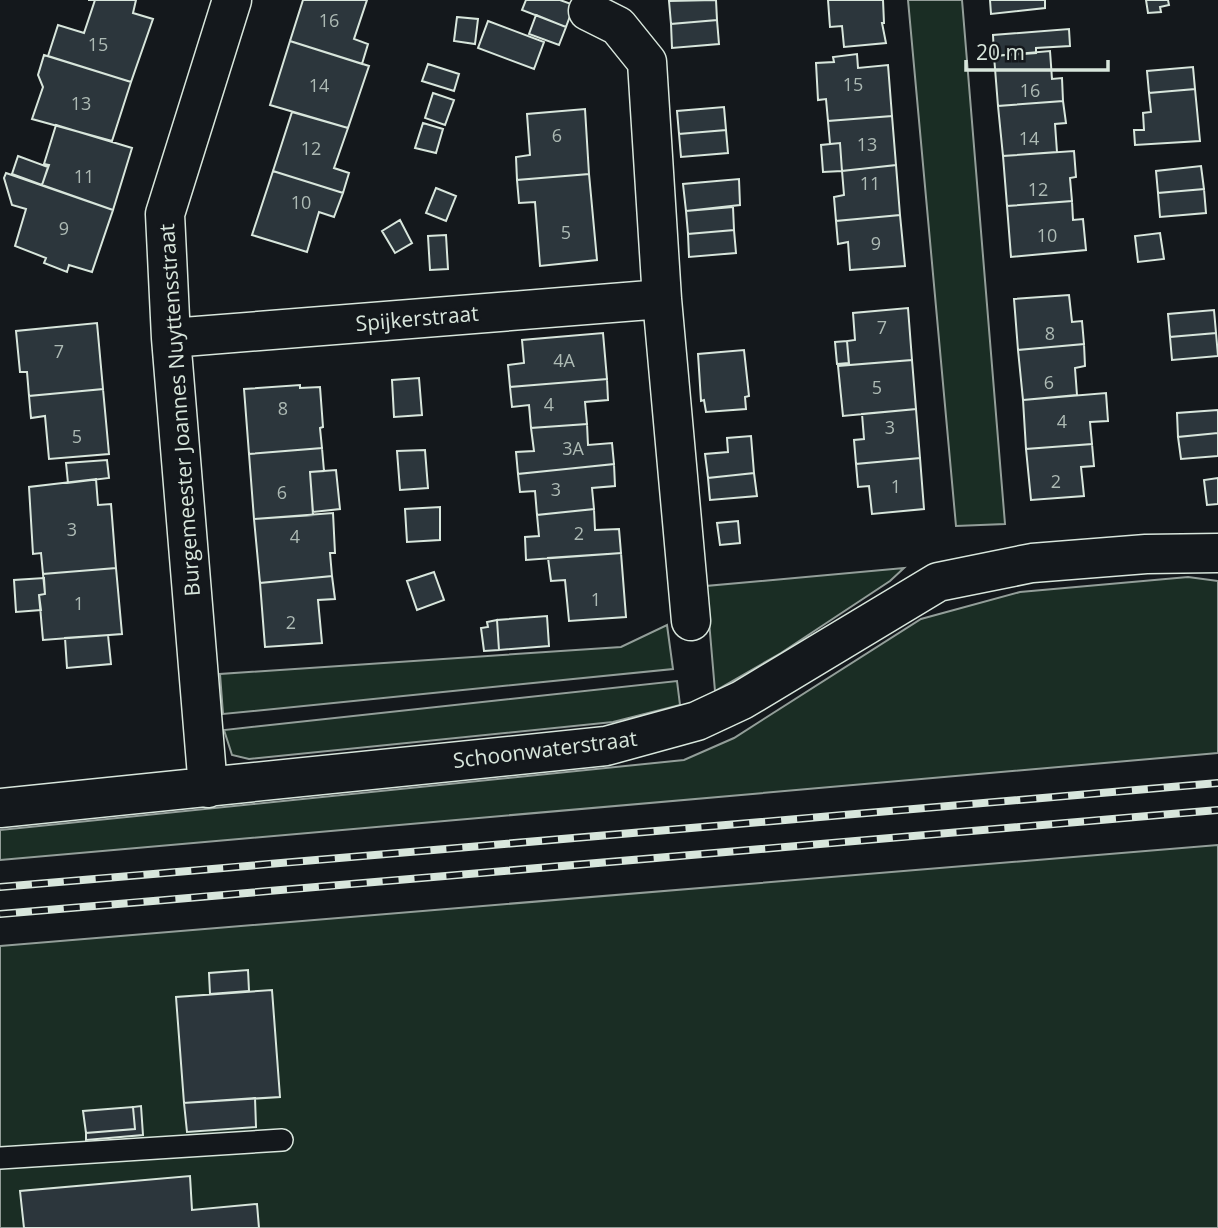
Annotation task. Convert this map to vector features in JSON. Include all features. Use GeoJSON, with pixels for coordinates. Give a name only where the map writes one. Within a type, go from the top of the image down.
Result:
{"type":"FeatureCollection","features":[{"type":"Feature","properties":{"kind":"street","name":"Burgemeester Joannes Nuyttensstraat"},"geometry":{"type":"LineString","coordinates":[[208,788],[171,338],[165,214],[232,0]]}},
{"type":"Feature","properties":{"kind":"street"},"geometry":{"type":"LineString","coordinates":[[588,11],[618,26],[647,62],[662,299],[691,621]]}},
{"type":"Feature","properties":{"kind":"street","name":"Spijkerstraat"},"geometry":{"type":"LineString","coordinates":[[171,338],[662,299]]}},
{"type":"Feature","properties":{"kind":"street","name":"Schoonwaterstraat"},"geometry":{"type":"LineString","coordinates":[[0,808],[606,746],[697,721],[742,700],[938,582],[1032,562],[1146,554],[1218,553]]}},
{"type":"Feature","properties":{"kind":"lane"},"geometry":{"type":"LineString","coordinates":[[0,1158],[282,1140]]}},
{"type":"Feature","properties":{"kind":"green space"},"geometry":{"type":"Polygon","coordinates":[[[908,0],[962,0],[1005,524],[956,526],[908,0]]]}},
{"type":"Feature","properties":{"kind":"green space"},"geometry":{"type":"Polygon","coordinates":[[[904,568],[890,581],[781,653],[715,691],[706,586],[904,568]]]}},
{"type":"Feature","properties":{"kind":"green space"},"geometry":{"type":"Polygon","coordinates":[[[1188,577],[1218,581],[1218,753],[0,860],[0,830],[684,760],[734,738],[921,619],[1020,592],[1188,577]]]}},
{"type":"Feature","properties":{"kind":"green space"},"geometry":{"type":"Polygon","coordinates":[[[667,625],[673,669],[223,714],[220,674],[621,647],[667,625]]]}},
{"type":"Feature","properties":{"kind":"green space"},"geometry":{"type":"Polygon","coordinates":[[[677,681],[680,705],[613,722],[249,759],[232,755],[224,730],[677,681]]]}},
{"type":"Feature","properties":{"kind":"green space"},"geometry":{"type":"Polygon","coordinates":[[[1218,845],[1218,1228],[0,1228],[0,946],[1218,845]]]}},
{"type":"Feature","properties":{"kind":"building"},"geometry":{"type":"Polygon","coordinates":[[[95,0],[136,0],[133,13],[153,19],[131,82],[48,56],[58,25],[84,33],[95,0]]]}},
{"type":"Feature","properties":{"kind":"building"},"geometry":{"type":"Polygon","coordinates":[[[303,0],[367,0],[354,39],[368,44],[362,64],[290,41],[303,0]]]}},
{"type":"Feature","properties":{"kind":"building"},"geometry":{"type":"Polygon","coordinates":[[[526,0],[560,0],[574,5],[566,27],[522,10],[526,0]]]}},
{"type":"Feature","properties":{"kind":"building"},"geometry":{"type":"Polygon","coordinates":[[[716,0],[717,20],[671,24],[669,1],[716,0]]]}},
{"type":"Feature","properties":{"kind":"building"},"geometry":{"type":"Polygon","coordinates":[[[828,0],[883,0],[882,23],[886,43],[844,47],[842,26],[830,27],[828,0]]]}},
{"type":"Feature","properties":{"kind":"building"},"geometry":{"type":"Polygon","coordinates":[[[990,0],[1045,0],[1045,8],[991,14],[990,0]]]}},
{"type":"Feature","properties":{"kind":"building"},"geometry":{"type":"Polygon","coordinates":[[[1146,0],[1168,0],[1169,5],[1160,7],[1161,12],[1148,13],[1146,0]]]}},
{"type":"Feature","properties":{"kind":"building"},"geometry":{"type":"Polygon","coordinates":[[[536,15],[566,27],[559,45],[529,34],[536,15]]]}},
{"type":"Feature","properties":{"kind":"building"},"geometry":{"type":"Polygon","coordinates":[[[457,17],[478,19],[475,44],[454,41],[457,17]]]}},
{"type":"Feature","properties":{"kind":"building"},"geometry":{"type":"Polygon","coordinates":[[[717,20],[719,44],[672,48],[671,24],[717,20]]]}},
{"type":"Feature","properties":{"kind":"building"},"geometry":{"type":"Polygon","coordinates":[[[488,21],[544,42],[534,69],[478,48],[488,21]]]}},
{"type":"Feature","properties":{"kind":"building"},"geometry":{"type":"Polygon","coordinates":[[[1069,29],[1070,46],[1036,48],[1036,53],[994,56],[993,35],[1069,29]]]}},
{"type":"Feature","properties":{"kind":"building"},"geometry":{"type":"Polygon","coordinates":[[[290,41],[369,66],[348,128],[270,105],[290,41]]]}},
{"type":"Feature","properties":{"kind":"building"},"geometry":{"type":"Polygon","coordinates":[[[1050,51],[1052,79],[1062,78],[1063,101],[998,106],[994,56],[1050,51]]]}},
{"type":"Feature","properties":{"kind":"building"},"geometry":{"type":"Polygon","coordinates":[[[857,54],[858,68],[888,65],[892,116],[828,121],[826,99],[818,100],[816,63],[834,62],[833,57],[857,54]]]}},
{"type":"Feature","properties":{"kind":"building"},"geometry":{"type":"Polygon","coordinates":[[[44,55],[131,82],[112,141],[32,119],[43,87],[38,75],[44,55]]]}},
{"type":"Feature","properties":{"kind":"building"},"geometry":{"type":"Polygon","coordinates":[[[428,64],[459,74],[454,91],[422,81],[428,64]]]}},
{"type":"Feature","properties":{"kind":"building"},"geometry":{"type":"Polygon","coordinates":[[[1193,67],[1195,89],[1149,93],[1147,71],[1193,67]]]}},
{"type":"Feature","properties":{"kind":"building"},"geometry":{"type":"Polygon","coordinates":[[[1195,89],[1200,141],[1135,145],[1134,130],[1144,130],[1143,113],[1151,112],[1149,93],[1195,89]]]}},
{"type":"Feature","properties":{"kind":"building"},"geometry":{"type":"Polygon","coordinates":[[[433,93],[454,100],[445,125],[425,118],[433,93]]]}},
{"type":"Feature","properties":{"kind":"building"},"geometry":{"type":"Polygon","coordinates":[[[1063,101],[1066,123],[1055,124],[1057,152],[1003,156],[998,106],[1063,101]]]}},
{"type":"Feature","properties":{"kind":"building"},"geometry":{"type":"Polygon","coordinates":[[[724,107],[726,130],[679,134],[677,111],[724,107]]]}},
{"type":"Feature","properties":{"kind":"building"},"geometry":{"type":"Polygon","coordinates":[[[585,109],[589,174],[517,180],[516,157],[530,155],[527,114],[585,109]]]}},
{"type":"Feature","properties":{"kind":"building"},"geometry":{"type":"Polygon","coordinates":[[[292,112],[348,128],[334,168],[349,173],[343,193],[273,171],[292,112]]]}},
{"type":"Feature","properties":{"kind":"building"},"geometry":{"type":"Polygon","coordinates":[[[892,116],[896,165],[842,171],[840,143],[830,144],[828,121],[892,116]]]}},
{"type":"Feature","properties":{"kind":"building"},"geometry":{"type":"Polygon","coordinates":[[[423,123],[443,129],[436,153],[415,148],[423,123]]]}},
{"type":"Feature","properties":{"kind":"building"},"geometry":{"type":"Polygon","coordinates":[[[56,125],[132,148],[113,210],[42,185],[49,165],[44,164],[56,125]]]}},
{"type":"Feature","properties":{"kind":"building"},"geometry":{"type":"Polygon","coordinates":[[[726,130],[728,153],[681,157],[679,134],[726,130]]]}},
{"type":"Feature","properties":{"kind":"building"},"geometry":{"type":"Polygon","coordinates":[[[840,143],[842,171],[823,172],[821,145],[840,143]]]}},
{"type":"Feature","properties":{"kind":"building"},"geometry":{"type":"Polygon","coordinates":[[[1074,151],[1076,177],[1070,178],[1072,201],[1007,206],[1003,156],[1074,151]]]}},
{"type":"Feature","properties":{"kind":"building"},"geometry":{"type":"Polygon","coordinates":[[[18,156],[48,167],[42,185],[12,174],[18,156]]]}},
{"type":"Feature","properties":{"kind":"building"},"geometry":{"type":"Polygon","coordinates":[[[896,165],[900,215],[836,221],[834,197],[844,195],[842,171],[896,165]]]}},
{"type":"Feature","properties":{"kind":"building"},"geometry":{"type":"Polygon","coordinates":[[[1201,166],[1204,189],[1158,193],[1156,171],[1201,166]]]}},
{"type":"Feature","properties":{"kind":"building"},"geometry":{"type":"Polygon","coordinates":[[[273,171],[343,193],[334,217],[319,212],[307,252],[252,235],[273,171]]]}},
{"type":"Feature","properties":{"kind":"building"},"geometry":{"type":"Polygon","coordinates":[[[6,173],[113,210],[92,272],[69,265],[67,272],[44,263],[46,258],[15,246],[26,209],[12,205],[4,178],[6,173]]]}},
{"type":"Feature","properties":{"kind":"building"},"geometry":{"type":"Polygon","coordinates":[[[589,174],[597,260],[540,266],[535,202],[519,203],[517,180],[589,174]]]}},
{"type":"Feature","properties":{"kind":"building"},"geometry":{"type":"Polygon","coordinates":[[[739,179],[740,205],[686,211],[683,184],[739,179]]]}},
{"type":"Feature","properties":{"kind":"building"},"geometry":{"type":"Polygon","coordinates":[[[436,188],[456,196],[446,221],[426,213],[436,188]]]}},
{"type":"Feature","properties":{"kind":"building"},"geometry":{"type":"Polygon","coordinates":[[[1204,189],[1206,213],[1160,217],[1158,193],[1204,189]]]}},
{"type":"Feature","properties":{"kind":"building"},"geometry":{"type":"Polygon","coordinates":[[[1072,201],[1073,220],[1083,219],[1086,250],[1011,257],[1007,206],[1072,201]]]}},
{"type":"Feature","properties":{"kind":"building"},"geometry":{"type":"Polygon","coordinates":[[[733,207],[734,230],[688,234],[686,211],[733,207]]]}},
{"type":"Feature","properties":{"kind":"building"},"geometry":{"type":"Polygon","coordinates":[[[900,215],[905,266],[850,270],[848,242],[838,244],[836,221],[900,215]]]}},
{"type":"Feature","properties":{"kind":"building"},"geometry":{"type":"Polygon","coordinates":[[[400,220],[412,243],[395,253],[382,231],[400,220]]]}},
{"type":"Feature","properties":{"kind":"building"},"geometry":{"type":"Polygon","coordinates":[[[734,230],[736,253],[689,257],[688,234],[734,230]]]}},
{"type":"Feature","properties":{"kind":"building"},"geometry":{"type":"Polygon","coordinates":[[[1160,233],[1164,259],[1138,262],[1135,236],[1160,233]]]}},
{"type":"Feature","properties":{"kind":"building"},"geometry":{"type":"Polygon","coordinates":[[[446,235],[448,269],[430,270],[428,236],[446,235]]]}},
{"type":"Feature","properties":{"kind":"building"},"geometry":{"type":"Polygon","coordinates":[[[1069,295],[1072,322],[1082,321],[1084,344],[1018,350],[1014,299],[1069,295]]]}},
{"type":"Feature","properties":{"kind":"building"},"geometry":{"type":"Polygon","coordinates":[[[908,308],[912,360],[849,365],[847,341],[855,340],[853,313],[908,308]]]}},
{"type":"Feature","properties":{"kind":"building"},"geometry":{"type":"Polygon","coordinates":[[[1214,310],[1216,333],[1170,337],[1168,314],[1214,310]]]}},
{"type":"Feature","properties":{"kind":"building"},"geometry":{"type":"Polygon","coordinates":[[[97,323],[103,389],[29,396],[27,372],[20,372],[16,331],[97,323]]]}},
{"type":"Feature","properties":{"kind":"building"},"geometry":{"type":"Polygon","coordinates":[[[603,333],[607,379],[510,387],[508,365],[524,363],[522,340],[603,333]]]}},
{"type":"Feature","properties":{"kind":"building"},"geometry":{"type":"Polygon","coordinates":[[[1216,333],[1218,356],[1172,360],[1170,337],[1216,333]]]}},
{"type":"Feature","properties":{"kind":"building"},"geometry":{"type":"Polygon","coordinates":[[[847,341],[849,363],[837,364],[835,342],[847,341]]]}},
{"type":"Feature","properties":{"kind":"building"},"geometry":{"type":"Polygon","coordinates":[[[1084,344],[1085,366],[1075,368],[1077,395],[1023,400],[1018,350],[1084,344]]]}},
{"type":"Feature","properties":{"kind":"building"},"geometry":{"type":"Polygon","coordinates":[[[744,350],[749,396],[745,397],[746,409],[706,412],[704,400],[701,401],[698,354],[744,350]]]}},
{"type":"Feature","properties":{"kind":"building"},"geometry":{"type":"Polygon","coordinates":[[[912,360],[916,409],[843,416],[838,366],[912,360]]]}},
{"type":"Feature","properties":{"kind":"building"},"geometry":{"type":"Polygon","coordinates":[[[419,378],[422,415],[394,417],[392,380],[419,378]]]}},
{"type":"Feature","properties":{"kind":"building"},"geometry":{"type":"Polygon","coordinates":[[[607,379],[608,400],[585,402],[587,424],[531,428],[529,405],[512,407],[510,387],[607,379]]]}},
{"type":"Feature","properties":{"kind":"building"},"geometry":{"type":"Polygon","coordinates":[[[300,385],[300,388],[320,387],[322,448],[249,454],[244,389],[300,385]]]}},
{"type":"Feature","properties":{"kind":"building"},"geometry":{"type":"Polygon","coordinates":[[[103,389],[109,454],[49,459],[45,416],[31,418],[29,396],[103,389]]]}},
{"type":"Feature","properties":{"kind":"building"},"geometry":{"type":"Polygon","coordinates":[[[1106,393],[1108,421],[1090,422],[1092,444],[1026,449],[1023,400],[1106,393]]]}},
{"type":"Feature","properties":{"kind":"building"},"geometry":{"type":"Polygon","coordinates":[[[916,409],[920,458],[856,464],[854,440],[864,439],[862,414],[916,409]]]}},
{"type":"Feature","properties":{"kind":"building"},"geometry":{"type":"Polygon","coordinates":[[[1218,410],[1218,433],[1178,437],[1177,413],[1218,410]]]}},
{"type":"Feature","properties":{"kind":"building"},"geometry":{"type":"Polygon","coordinates":[[[587,424],[588,445],[612,443],[614,464],[518,474],[516,452],[534,451],[531,428],[587,424]]]}},
{"type":"Feature","properties":{"kind":"building"},"geometry":{"type":"Polygon","coordinates":[[[1218,433],[1218,456],[1181,459],[1178,437],[1218,433]]]}},
{"type":"Feature","properties":{"kind":"building"},"geometry":{"type":"Polygon","coordinates":[[[751,436],[754,473],[708,478],[705,454],[728,452],[727,438],[751,436]]]}},
{"type":"Feature","properties":{"kind":"building"},"geometry":{"type":"Polygon","coordinates":[[[1092,444],[1094,466],[1081,467],[1084,496],[1031,500],[1026,449],[1092,444]]]}},
{"type":"Feature","properties":{"kind":"building"},"geometry":{"type":"Polygon","coordinates":[[[322,448],[324,471],[310,472],[313,515],[254,519],[249,454],[322,448]]]}},
{"type":"Feature","properties":{"kind":"building"},"geometry":{"type":"Polygon","coordinates":[[[425,450],[428,488],[400,490],[397,451],[425,450]]]}},
{"type":"Feature","properties":{"kind":"building"},"geometry":{"type":"Polygon","coordinates":[[[920,458],[924,509],[872,514],[869,486],[858,487],[856,464],[920,458]]]}},
{"type":"Feature","properties":{"kind":"building"},"geometry":{"type":"Polygon","coordinates":[[[107,460],[109,478],[68,483],[66,463],[107,460]]]}},
{"type":"Feature","properties":{"kind":"building"},"geometry":{"type":"Polygon","coordinates":[[[614,464],[615,486],[592,488],[594,509],[537,515],[535,491],[520,492],[518,474],[614,464]]]}},
{"type":"Feature","properties":{"kind":"building"},"geometry":{"type":"Polygon","coordinates":[[[336,470],[340,509],[313,512],[310,472],[336,470]]]}},
{"type":"Feature","properties":{"kind":"building"},"geometry":{"type":"Polygon","coordinates":[[[754,473],[757,496],[710,500],[708,478],[754,473]]]}},
{"type":"Feature","properties":{"kind":"building"},"geometry":{"type":"Polygon","coordinates":[[[1218,478],[1218,504],[1207,505],[1204,480],[1218,478]]]}},
{"type":"Feature","properties":{"kind":"building"},"geometry":{"type":"Polygon","coordinates":[[[96,479],[98,505],[111,504],[116,568],[43,574],[41,553],[33,554],[29,487],[96,479]]]}},
{"type":"Feature","properties":{"kind":"building"},"geometry":{"type":"Polygon","coordinates":[[[440,507],[440,540],[407,542],[405,509],[440,507]]]}},
{"type":"Feature","properties":{"kind":"building"},"geometry":{"type":"Polygon","coordinates":[[[594,509],[595,530],[619,529],[621,553],[526,560],[525,537],[539,536],[537,515],[594,509]]]}},
{"type":"Feature","properties":{"kind":"building"},"geometry":{"type":"Polygon","coordinates":[[[333,513],[335,553],[330,553],[332,576],[260,583],[254,519],[333,513]]]}},
{"type":"Feature","properties":{"kind":"building"},"geometry":{"type":"Polygon","coordinates":[[[738,521],[740,543],[720,545],[717,523],[738,521]]]}},
{"type":"Feature","properties":{"kind":"building"},"geometry":{"type":"Polygon","coordinates":[[[621,553],[626,617],[569,621],[565,580],[551,581],[548,558],[621,553]]]}},
{"type":"Feature","properties":{"kind":"building"},"geometry":{"type":"Polygon","coordinates":[[[116,568],[122,634],[43,640],[39,595],[45,594],[43,574],[116,568]]]}},
{"type":"Feature","properties":{"kind":"building"},"geometry":{"type":"Polygon","coordinates":[[[434,572],[444,600],[417,610],[407,581],[434,572]]]}},
{"type":"Feature","properties":{"kind":"building"},"geometry":{"type":"Polygon","coordinates":[[[332,576],[335,599],[318,600],[322,643],[265,647],[260,583],[332,576]]]}},
{"type":"Feature","properties":{"kind":"building"},"geometry":{"type":"Polygon","coordinates":[[[44,578],[45,594],[39,595],[41,610],[16,612],[14,580],[44,578]]]}},
{"type":"Feature","properties":{"kind":"building"},"geometry":{"type":"Polygon","coordinates":[[[547,616],[549,646],[499,650],[497,620],[547,616]]]}},
{"type":"Feature","properties":{"kind":"building"},"geometry":{"type":"Polygon","coordinates":[[[497,620],[499,650],[484,651],[481,628],[488,627],[487,622],[497,620]]]}},
{"type":"Feature","properties":{"kind":"building"},"geometry":{"type":"Polygon","coordinates":[[[108,635],[111,664],[67,668],[65,638],[108,635]]]}},
{"type":"Feature","properties":{"kind":"building"},"geometry":{"type":"Polygon","coordinates":[[[248,970],[249,991],[210,994],[209,973],[248,970]]]}},
{"type":"Feature","properties":{"kind":"building"},"geometry":{"type":"Polygon","coordinates":[[[272,990],[280,1097],[184,1103],[176,997],[272,990]]]}},
{"type":"Feature","properties":{"kind":"building"},"geometry":{"type":"Polygon","coordinates":[[[255,1098],[256,1127],[187,1132],[184,1103],[255,1098]]]}},
{"type":"Feature","properties":{"kind":"building"},"geometry":{"type":"Polygon","coordinates":[[[141,1106],[143,1135],[86,1140],[86,1133],[135,1129],[133,1107],[141,1106]]]}},
{"type":"Feature","properties":{"kind":"building"},"geometry":{"type":"Polygon","coordinates":[[[133,1107],[135,1129],[86,1133],[83,1111],[133,1107]]]}},
{"type":"Feature","properties":{"kind":"building"},"geometry":{"type":"Polygon","coordinates":[[[190,1176],[192,1210],[257,1204],[259,1228],[24,1228],[20,1191],[190,1176]]]}},
{"type":"Feature","properties":{"kind":"railway"},"geometry":{"type":"LineString","coordinates":[[0,887],[1218,783]]}},
{"type":"Feature","properties":{"kind":"railway"},"geometry":{"type":"LineString","coordinates":[[0,914],[1218,810]]}}]}
